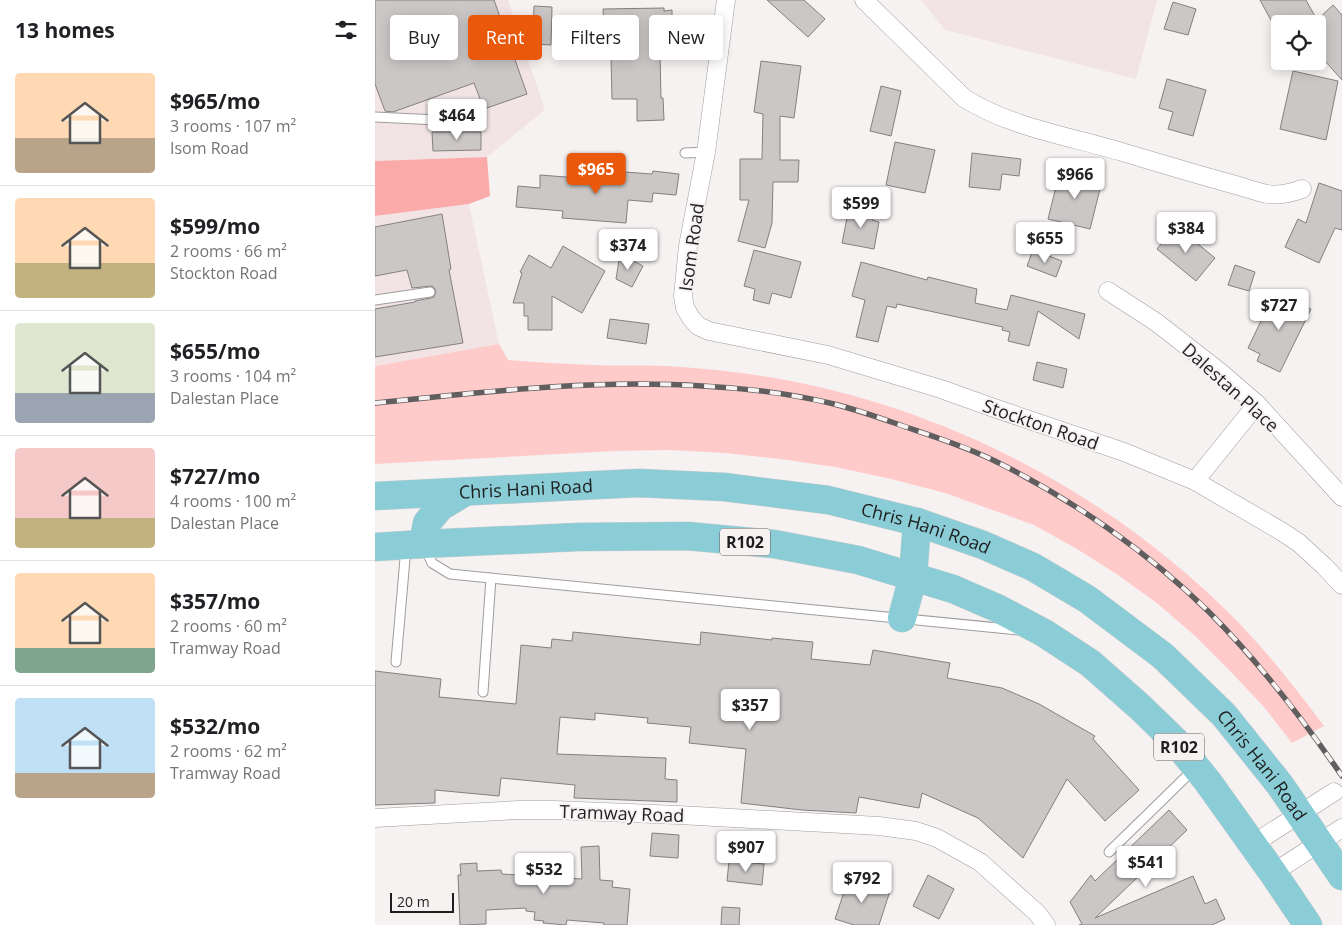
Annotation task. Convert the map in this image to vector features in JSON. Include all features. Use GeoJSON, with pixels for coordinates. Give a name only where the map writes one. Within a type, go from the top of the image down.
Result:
{"type":"FeatureCollection","features":[{"type":"Feature","properties":{"kind":"main road","name":"Chris Hani Road"},"geometry":{"type":"LineString","coordinates":[[375,496],[638,483],[723,487],[828,500],[917,522],[983,544],[1033,567],[1087,599],[1163,656],[1224,715],[1280,785],[1342,876]]}},
{"type":"Feature","properties":{"kind":"main road"},"geometry":{"type":"LineString","coordinates":[[415,544],[427,523],[440,507],[466,492]]}},
{"type":"Feature","properties":{"kind":"main road"},"geometry":{"type":"LineString","coordinates":[[902,618],[913,577],[917,522]]}},
{"type":"Feature","properties":{"kind":"main road","name":"R102"},"geometry":{"type":"LineString","coordinates":[[375,547],[578,537],[687,536],[774,544],[858,560],[953,589],[997,608],[1044,633],[1090,663],[1140,707],[1175,741],[1196,767],[1273,872],[1308,925]]}},
{"type":"Feature","properties":{"kind":"street","name":"Isom Road"},"geometry":{"type":"LineString","coordinates":[[709,331],[698,326],[691,318],[685,308],[683,296],[688,246],[706,152],[726,0]]}},
{"type":"Feature","properties":{"kind":"street"},"geometry":{"type":"LineString","coordinates":[[864,0],[964,98],[979,108],[997,116],[1039,130],[1269,194],[1281,194],[1302,189]]}},
{"type":"Feature","properties":{"kind":"street","name":"Dalestan Place"},"geometry":{"type":"LineString","coordinates":[[1108,291],[1156,322],[1220,372],[1257,404],[1342,497]]}},
{"type":"Feature","properties":{"kind":"street","name":"Stockton Road"},"geometry":{"type":"LineString","coordinates":[[709,331],[828,356],[941,389],[1124,452],[1195,481],[1246,510],[1299,543],[1342,585]]}},
{"type":"Feature","properties":{"kind":"street"},"geometry":{"type":"LineString","coordinates":[[1195,481],[1257,404]]}},
{"type":"Feature","properties":{"kind":"street"},"geometry":{"type":"LineString","coordinates":[[1253,844],[1334,792]]}},
{"type":"Feature","properties":{"kind":"street","name":"Tramway Road"},"geometry":{"type":"LineString","coordinates":[[375,818],[519,810],[554,810],[870,826],[916,831],[937,838],[980,862],[1037,913],[1046,925]]}},
{"type":"Feature","properties":{"kind":"street"},"geometry":{"type":"LineString","coordinates":[[1273,872],[1342,828]]}},
{"type":"Feature","properties":{"kind":"lane"},"geometry":{"type":"LineString","coordinates":[[375,117],[458,121]]}},
{"type":"Feature","properties":{"kind":"lane"},"geometry":{"type":"LineString","coordinates":[[685,153],[706,152]]}},
{"type":"Feature","properties":{"kind":"lane"},"geometry":{"type":"LineString","coordinates":[[375,300],[430,292]]}},
{"type":"Feature","properties":{"kind":"lane"},"geometry":{"type":"LineString","coordinates":[[415,544],[433,563],[450,574],[1044,633]]}},
{"type":"Feature","properties":{"kind":"lane"},"geometry":{"type":"LineString","coordinates":[[397,662],[415,544]]}},
{"type":"Feature","properties":{"kind":"lane"},"geometry":{"type":"LineString","coordinates":[[483,692],[491,578]]}},
{"type":"Feature","properties":{"kind":"lane"},"geometry":{"type":"LineString","coordinates":[[1109,852],[1196,767]]}},
{"type":"Feature","properties":{"kind":"shaded area"},"geometry":{"type":"Polygon","coordinates":[[[375,0],[508,0],[513,15],[468,15],[468,60],[528,60],[545,110],[487,157],[375,161],[375,0]]]}},
{"type":"Feature","properties":{"kind":"shaded area"},"geometry":{"type":"Polygon","coordinates":[[[921,0],[1157,0],[1136,79],[945,30],[921,0]]]}},
{"type":"Feature","properties":{"kind":"shaded area"},"geometry":{"type":"Polygon","coordinates":[[[487,157],[490,196],[469,204],[375,216],[375,161],[487,157]]]}},
{"type":"Feature","properties":{"kind":"shaded area"},"geometry":{"type":"Polygon","coordinates":[[[469,204],[499,344],[375,366],[375,216],[469,204]]]}},
{"type":"Feature","properties":{"kind":"shaded area"},"geometry":{"type":"Polygon","coordinates":[[[499,344],[508,360],[561,364],[681,367],[775,378],[840,392],[904,411],[965,435],[1025,464],[1082,497],[1137,534],[1189,576],[1237,621],[1260,646],[1324,726],[1292,743],[1264,707],[1195,636],[1158,604],[1118,575],[1034,525],[945,493],[835,467],[725,453],[669,450],[614,451],[375,464],[375,366],[499,344]]]}},
{"type":"Feature","properties":{"kind":"building"},"geometry":{"type":"Polygon","coordinates":[[[375,0],[494,0],[499,15],[468,15],[468,60],[515,60],[527,94],[484,109],[474,83],[393,112],[385,111],[375,84],[375,0]]]}},
{"type":"Feature","properties":{"kind":"building"},"geometry":{"type":"Polygon","coordinates":[[[767,0],[804,0],[825,19],[808,37],[767,0]]]}},
{"type":"Feature","properties":{"kind":"building"},"geometry":{"type":"Polygon","coordinates":[[[1260,0],[1306,0],[1314,15],[1271,15],[1271,20],[1260,0]]]}},
{"type":"Feature","properties":{"kind":"building"},"geometry":{"type":"Polygon","coordinates":[[[1173,2],[1196,9],[1188,35],[1164,29],[1173,2]]]}},
{"type":"Feature","properties":{"kind":"building"},"geometry":{"type":"Polygon","coordinates":[[[1333,5],[1342,15],[1342,80],[1326,62],[1326,15],[1322,15],[1333,5]]]}},
{"type":"Feature","properties":{"kind":"building"},"geometry":{"type":"Polygon","coordinates":[[[534,6],[552,7],[551,45],[542,44],[542,15],[534,15],[534,6]]]}},
{"type":"Feature","properties":{"kind":"building"},"geometry":{"type":"Polygon","coordinates":[[[664,8],[664,11],[672,10],[672,15],[649,15],[649,60],[660,60],[661,98],[663,98],[664,120],[637,121],[637,99],[612,99],[611,60],[639,60],[639,15],[603,15],[603,9],[664,8]]]}},
{"type":"Feature","properties":{"kind":"building"},"geometry":{"type":"Polygon","coordinates":[[[761,61],[801,66],[794,118],[780,116],[780,160],[799,160],[798,182],[773,182],[772,223],[765,248],[738,241],[749,200],[740,200],[740,159],[762,159],[763,114],[754,112],[761,61]]]}},
{"type":"Feature","properties":{"kind":"building"},"geometry":{"type":"Polygon","coordinates":[[[1293,71],[1338,81],[1326,140],[1280,129],[1293,71]]]}},
{"type":"Feature","properties":{"kind":"building"},"geometry":{"type":"Polygon","coordinates":[[[1167,79],[1206,90],[1193,136],[1168,129],[1173,112],[1159,108],[1167,79]]]}},
{"type":"Feature","properties":{"kind":"building"},"geometry":{"type":"Polygon","coordinates":[[[881,86],[901,91],[891,136],[870,131],[881,86]]]}},
{"type":"Feature","properties":{"kind":"building"},"geometry":{"type":"Polygon","coordinates":[[[432,132],[481,132],[481,150],[433,151],[432,132]]]}},
{"type":"Feature","properties":{"kind":"building"},"geometry":{"type":"Polygon","coordinates":[[[895,142],[935,150],[925,193],[886,185],[895,142]]]}},
{"type":"Feature","properties":{"kind":"building"},"geometry":{"type":"Polygon","coordinates":[[[972,153],[1021,159],[1019,176],[1002,174],[1000,190],[969,187],[972,153]]]}},
{"type":"Feature","properties":{"kind":"building"},"geometry":{"type":"Polygon","coordinates":[[[653,171],[679,174],[676,195],[653,193],[652,202],[628,200],[626,223],[562,218],[563,211],[516,207],[518,186],[540,188],[540,175],[604,180],[604,175],[625,176],[625,172],[652,174],[653,171]]]}},
{"type":"Feature","properties":{"kind":"building"},"geometry":{"type":"Polygon","coordinates":[[[1060,171],[1102,181],[1090,229],[1048,219],[1060,171]]]}},
{"type":"Feature","properties":{"kind":"building"},"geometry":{"type":"Polygon","coordinates":[[[1319,183],[1342,191],[1342,230],[1335,228],[1319,263],[1285,247],[1298,219],[1306,223],[1319,183]]]}},
{"type":"Feature","properties":{"kind":"building"},"geometry":{"type":"Polygon","coordinates":[[[849,208],[873,213],[872,220],[879,222],[874,249],[842,243],[849,208]]]}},
{"type":"Feature","properties":{"kind":"building"},"geometry":{"type":"Polygon","coordinates":[[[442,214],[451,269],[449,270],[463,343],[375,357],[375,309],[431,298],[434,297],[436,292],[432,286],[412,288],[407,270],[375,276],[375,227],[442,214]]]}},
{"type":"Feature","properties":{"kind":"building"},"geometry":{"type":"Polygon","coordinates":[[[1176,226],[1215,258],[1196,281],[1157,249],[1176,226]]]}},
{"type":"Feature","properties":{"kind":"building"},"geometry":{"type":"Polygon","coordinates":[[[563,246],[605,271],[582,313],[552,296],[552,330],[528,330],[528,316],[524,316],[524,303],[513,303],[522,273],[520,272],[529,255],[551,268],[563,246]]]}},
{"type":"Feature","properties":{"kind":"building"},"geometry":{"type":"Polygon","coordinates":[[[754,250],[801,262],[791,298],[772,293],[769,304],[753,300],[755,289],[744,286],[754,250]]]}},
{"type":"Feature","properties":{"kind":"building"},"geometry":{"type":"Polygon","coordinates":[[[1033,250],[1062,261],[1056,277],[1027,266],[1033,250]]]}},
{"type":"Feature","properties":{"kind":"building"},"geometry":{"type":"Polygon","coordinates":[[[620,254],[643,266],[632,287],[616,279],[620,254]]]}},
{"type":"Feature","properties":{"kind":"building"},"geometry":{"type":"Polygon","coordinates":[[[861,262],[927,280],[928,277],[977,289],[975,303],[1007,310],[1011,295],[1085,314],[1079,339],[1038,311],[1029,346],[1008,341],[1010,332],[1002,330],[1003,327],[897,304],[896,308],[887,306],[878,342],[856,337],[865,300],[852,296],[861,262]]]}},
{"type":"Feature","properties":{"kind":"building"},"geometry":{"type":"Polygon","coordinates":[[[1235,265],[1255,272],[1249,291],[1228,285],[1235,265]]]}},
{"type":"Feature","properties":{"kind":"building"},"geometry":{"type":"Polygon","coordinates":[[[1275,292],[1311,309],[1280,372],[1257,361],[1260,354],[1248,348],[1275,292]]]}},
{"type":"Feature","properties":{"kind":"building"},"geometry":{"type":"Polygon","coordinates":[[[610,319],[649,324],[646,344],[607,338],[610,319]]]}},
{"type":"Feature","properties":{"kind":"building"},"geometry":{"type":"Polygon","coordinates":[[[1037,362],[1067,369],[1063,388],[1033,380],[1037,362]]]}},
{"type":"Feature","properties":{"kind":"building"},"geometry":{"type":"Polygon","coordinates":[[[573,632],[700,645],[701,632],[772,640],[772,638],[813,642],[811,659],[870,665],[873,650],[950,663],[947,678],[1002,688],[1039,704],[1095,736],[1093,739],[1139,790],[1105,821],[1067,779],[1023,858],[978,818],[922,793],[919,808],[859,797],[856,813],[802,810],[741,803],[746,749],[689,743],[691,727],[647,723],[648,718],[595,713],[595,720],[560,717],[557,754],[666,758],[665,779],[677,780],[677,802],[574,798],[575,785],[501,778],[499,796],[435,790],[435,803],[375,805],[375,671],[441,679],[439,697],[516,704],[521,645],[551,648],[552,639],[572,641],[573,632]]]}},
{"type":"Feature","properties":{"kind":"building"},"geometry":{"type":"Polygon","coordinates":[[[1169,810],[1187,830],[1095,918],[1193,876],[1205,904],[1216,899],[1225,919],[1212,925],[1079,925],[1082,924],[1070,902],[1091,875],[1095,881],[1169,810]]]}},
{"type":"Feature","properties":{"kind":"building"},"geometry":{"type":"Polygon","coordinates":[[[652,833],[679,835],[678,858],[650,856],[652,833]]]}},
{"type":"Feature","properties":{"kind":"building"},"geometry":{"type":"Polygon","coordinates":[[[599,846],[600,880],[613,881],[612,887],[630,889],[627,925],[604,925],[604,923],[567,920],[566,925],[543,923],[544,921],[534,920],[535,912],[526,911],[526,908],[486,910],[486,924],[460,925],[458,875],[461,875],[460,864],[477,863],[477,871],[501,870],[502,874],[582,879],[581,847],[599,846]]]}},
{"type":"Feature","properties":{"kind":"building"},"geometry":{"type":"Polygon","coordinates":[[[729,861],[764,864],[762,885],[727,881],[729,861]]]}},
{"type":"Feature","properties":{"kind":"building"},"geometry":{"type":"Polygon","coordinates":[[[928,875],[954,889],[939,919],[913,906],[928,875]]]}},
{"type":"Feature","properties":{"kind":"building"},"geometry":{"type":"Polygon","coordinates":[[[848,880],[855,883],[855,880],[890,891],[879,925],[854,925],[835,919],[848,880]]]}},
{"type":"Feature","properties":{"kind":"building"},"geometry":{"type":"Polygon","coordinates":[[[722,907],[740,908],[739,925],[721,925],[722,907]]]}},
{"type":"Feature","properties":{"kind":"railway"},"geometry":{"type":"LineString","coordinates":[[375,403],[579,385],[661,384],[718,387],[785,394],[818,400],[869,414],[963,447],[997,462],[1054,493],[1109,529],[1161,569],[1209,612],[1263,671],[1296,712],[1342,776]]}}]}
